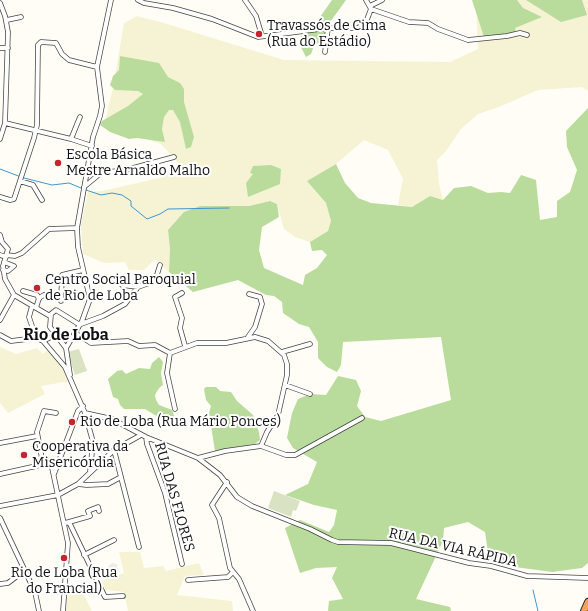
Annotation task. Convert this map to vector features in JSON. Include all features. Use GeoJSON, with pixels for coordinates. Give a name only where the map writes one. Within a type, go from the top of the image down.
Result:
{"type":"FeatureCollection","features":[{"type":"Feature","properties":{"kind":"highway"},"geometry":{"type":"LineString","coordinates":[[584,611],[588,602]]}},
{"type":"Feature","properties":{"kind":"street"},"geometry":{"type":"LineString","coordinates":[[66,348],[80,325],[90,299],[77,239],[77,228],[87,170],[102,106],[97,67],[111,0]]}},
{"type":"Feature","properties":{"kind":"street"},"geometry":{"type":"LineString","coordinates":[[138,0],[159,7],[196,14],[255,36],[328,28],[358,28],[366,22],[371,7],[382,0]]}},
{"type":"Feature","properties":{"kind":"street"},"geometry":{"type":"LineString","coordinates":[[245,0],[256,16],[262,36]]}},
{"type":"Feature","properties":{"kind":"street"},"geometry":{"type":"LineString","coordinates":[[366,0],[371,7],[409,22],[428,23],[438,29],[468,40],[508,36],[520,33],[527,35]]}},
{"type":"Feature","properties":{"kind":"street"},"geometry":{"type":"LineString","coordinates":[[0,3],[6,20],[8,48],[5,123],[0,139]]}},
{"type":"Feature","properties":{"kind":"street"},"geometry":{"type":"LineString","coordinates":[[6,20],[21,17]]}},
{"type":"Feature","properties":{"kind":"street"},"geometry":{"type":"LineString","coordinates":[[326,52],[328,28]]}},
{"type":"Feature","properties":{"kind":"street"},"geometry":{"type":"LineString","coordinates":[[0,197],[13,200],[36,132],[38,45],[41,42],[56,43],[62,54],[69,60],[97,67]]}},
{"type":"Feature","properties":{"kind":"street"},"geometry":{"type":"LineString","coordinates":[[0,48],[8,48]]}},
{"type":"Feature","properties":{"kind":"street"},"geometry":{"type":"LineString","coordinates":[[71,139],[80,117]]}},
{"type":"Feature","properties":{"kind":"street"},"geometry":{"type":"LineString","coordinates":[[5,123],[36,132],[71,139],[92,146]]}},
{"type":"Feature","properties":{"kind":"street"},"geometry":{"type":"LineString","coordinates":[[84,187],[102,172],[122,171],[174,157]]}},
{"type":"Feature","properties":{"kind":"street"},"geometry":{"type":"LineString","coordinates":[[87,170],[95,177]]}},
{"type":"Feature","properties":{"kind":"street"},"geometry":{"type":"LineString","coordinates":[[20,181],[33,185],[42,200]]}},
{"type":"Feature","properties":{"kind":"street"},"geometry":{"type":"LineString","coordinates":[[6,258],[22,253],[49,229],[77,228]]}},
{"type":"Feature","properties":{"kind":"street"},"geometry":{"type":"LineString","coordinates":[[0,235],[2,243],[8,249],[3,270],[5,279],[14,295],[50,316]]}},
{"type":"Feature","properties":{"kind":"street"},"geometry":{"type":"LineString","coordinates":[[0,255],[6,258],[14,266],[8,271],[3,270]]}},
{"type":"Feature","properties":{"kind":"street"},"geometry":{"type":"LineString","coordinates":[[80,325],[103,316],[125,304],[138,287],[155,281],[160,266]]}},
{"type":"Feature","properties":{"kind":"street"},"geometry":{"type":"LineString","coordinates":[[61,301],[62,275],[83,270]]}},
{"type":"Feature","properties":{"kind":"street"},"geometry":{"type":"LineString","coordinates":[[120,280],[122,285],[129,284],[138,287]]}},
{"type":"Feature","properties":{"kind":"street"},"geometry":{"type":"LineString","coordinates":[[23,291],[37,295],[39,299]]}},
{"type":"Feature","properties":{"kind":"street"},"geometry":{"type":"LineString","coordinates":[[182,292],[175,297],[182,318],[180,328],[185,346]]}},
{"type":"Feature","properties":{"kind":"street"},"geometry":{"type":"LineString","coordinates":[[246,339],[256,327],[262,304],[260,296],[250,294]]}},
{"type":"Feature","properties":{"kind":"street"},"geometry":{"type":"LineString","coordinates":[[0,320],[14,295]]}},
{"type":"Feature","properties":{"kind":"street"},"geometry":{"type":"LineString","coordinates":[[44,295],[39,299],[30,317],[34,332],[67,366]]}},
{"type":"Feature","properties":{"kind":"street"},"geometry":{"type":"LineString","coordinates":[[80,325],[56,310],[53,311],[50,316],[50,327],[66,348],[67,366],[85,413],[93,442],[90,472]]}},
{"type":"Feature","properties":{"kind":"street"},"geometry":{"type":"LineString","coordinates":[[75,333],[91,343],[128,341],[138,346],[155,345],[170,353],[181,350],[185,346],[197,343],[230,343],[255,337],[264,339],[282,352],[287,364],[285,385],[278,415],[267,432],[261,446]]}},
{"type":"Feature","properties":{"kind":"street"},"geometry":{"type":"LineString","coordinates":[[0,335],[11,341],[42,340],[56,334]]}},
{"type":"Feature","properties":{"kind":"street"},"geometry":{"type":"LineString","coordinates":[[282,352],[310,344]]}},
{"type":"Feature","properties":{"kind":"street"},"geometry":{"type":"LineString","coordinates":[[170,353],[167,374],[175,409]]}},
{"type":"Feature","properties":{"kind":"street"},"geometry":{"type":"LineString","coordinates":[[285,385],[310,394]]}},
{"type":"Feature","properties":{"kind":"street"},"geometry":{"type":"LineString","coordinates":[[54,474],[78,411],[82,406]]}},
{"type":"Feature","properties":{"kind":"street"},"geometry":{"type":"LineString","coordinates":[[43,464],[37,432],[44,411],[56,413]]}},
{"type":"Feature","properties":{"kind":"street","name":"RUA DA VIA RÁPIDA"},"geometry":{"type":"LineString","coordinates":[[85,413],[112,419],[141,435],[198,458],[226,482],[238,496],[252,506],[338,542],[391,543],[469,563],[491,566],[527,576],[588,578]]}},
{"type":"Feature","properties":{"kind":"street"},"geometry":{"type":"LineString","coordinates":[[198,458],[225,451],[261,446],[286,455],[294,455],[362,418]]}},
{"type":"Feature","properties":{"kind":"street"},"geometry":{"type":"LineString","coordinates":[[0,506],[58,495],[78,484],[114,450],[141,435]]}},
{"type":"Feature","properties":{"kind":"street"},"geometry":{"type":"LineString","coordinates":[[0,443],[38,436]]}},
{"type":"Feature","properties":{"kind":"street","name":"RUA DAS FLORES"},"geometry":{"type":"LineString","coordinates":[[146,437],[165,493],[182,564]]}},
{"type":"Feature","properties":{"kind":"street"},"geometry":{"type":"LineString","coordinates":[[114,450],[139,547]]}},
{"type":"Feature","properties":{"kind":"street"},"geometry":{"type":"LineString","coordinates":[[0,474],[59,461]]}},
{"type":"Feature","properties":{"kind":"street"},"geometry":{"type":"LineString","coordinates":[[52,463],[58,495],[67,523],[105,597],[123,596]]}},
{"type":"Feature","properties":{"kind":"street"},"geometry":{"type":"LineString","coordinates":[[78,484],[108,484],[121,477]]}},
{"type":"Feature","properties":{"kind":"street"},"geometry":{"type":"LineString","coordinates":[[226,482],[212,505],[218,513],[226,555],[233,572],[239,579],[253,611]]}},
{"type":"Feature","properties":{"kind":"street"},"geometry":{"type":"LineString","coordinates":[[67,523],[90,516],[88,511],[98,507],[99,511]]}},
{"type":"Feature","properties":{"kind":"street"},"geometry":{"type":"LineString","coordinates":[[0,518],[35,592],[39,611]]}},
{"type":"Feature","properties":{"kind":"street"},"geometry":{"type":"LineString","coordinates":[[63,611],[68,553],[67,523]]}},
{"type":"Feature","properties":{"kind":"street"},"geometry":{"type":"LineString","coordinates":[[84,555],[114,540]]}},
{"type":"Feature","properties":{"kind":"street"},"geometry":{"type":"LineString","coordinates":[[0,584],[8,583],[25,570]]}},
{"type":"Feature","properties":{"kind":"street"},"geometry":{"type":"LineString","coordinates":[[188,580],[228,577],[233,572]]}},
{"type":"Feature","properties":{"kind":"shaded area"},"geometry":{"type":"Polygon","coordinates":[[[476,0],[588,0],[588,91],[582,87],[538,90],[499,107],[478,114],[461,129],[446,151],[437,160],[439,184],[443,200],[430,196],[412,207],[398,205],[403,179],[388,150],[364,140],[336,164],[308,181],[326,203],[331,221],[328,231],[310,242],[295,237],[284,229],[277,204],[270,201],[249,206],[200,206],[168,230],[170,249],[169,272],[155,259],[144,270],[129,270],[125,262],[104,263],[83,254],[81,225],[88,192],[102,191],[164,177],[179,164],[161,144],[104,126],[113,88],[124,23],[137,16],[284,60],[450,62],[478,49],[476,0]]]}},
{"type":"Feature","properties":{"kind":"shaded area"},"geometry":{"type":"Polygon","coordinates":[[[0,347],[16,354],[37,348],[43,354],[48,349],[64,369],[70,381],[41,386],[45,394],[8,413],[0,403],[0,347]]]}},
{"type":"Feature","properties":{"kind":"shaded area"},"geometry":{"type":"Polygon","coordinates":[[[119,552],[140,552],[144,568],[163,566],[166,571],[199,563],[204,575],[185,576],[177,595],[232,601],[233,611],[128,611],[124,592],[106,590],[101,581],[124,573],[119,552]]]}},
{"type":"Feature","properties":{"kind":"shaded area"},"geometry":{"type":"Polygon","coordinates":[[[112,563],[117,564],[117,570],[106,573],[105,575],[102,574],[102,569],[104,570],[112,563]]]}},
{"type":"Feature","properties":{"kind":"shaded area"},"geometry":{"type":"Polygon","coordinates":[[[78,583],[92,611],[66,611],[67,599],[78,583]]]}},
{"type":"Feature","properties":{"kind":"green space"},"geometry":{"type":"Polygon","coordinates":[[[332,0],[346,0],[328,25],[313,27],[332,0]]]}},
{"type":"Feature","properties":{"kind":"green space"},"geometry":{"type":"Polygon","coordinates":[[[472,0],[517,0],[523,8],[542,17],[515,28],[516,32],[514,33],[484,37],[472,0]]]}},
{"type":"Feature","properties":{"kind":"green space"},"geometry":{"type":"Polygon","coordinates":[[[526,0],[582,0],[587,15],[561,22],[526,0]]]}},
{"type":"Feature","properties":{"kind":"green space"},"geometry":{"type":"Polygon","coordinates":[[[326,30],[324,44],[315,43],[311,54],[306,57],[300,45],[302,33],[326,30]]]}},
{"type":"Feature","properties":{"kind":"green space"},"geometry":{"type":"Polygon","coordinates":[[[120,56],[159,63],[168,77],[180,83],[184,89],[184,102],[194,137],[191,147],[186,149],[180,122],[173,110],[169,110],[164,117],[162,129],[165,142],[137,138],[129,139],[110,132],[100,125],[102,121],[128,106],[143,94],[138,91],[115,90],[110,85],[113,76],[119,70],[120,56]]]}},
{"type":"Feature","properties":{"kind":"green space"},"geometry":{"type":"Polygon","coordinates":[[[588,108],[588,563],[582,568],[552,572],[515,567],[489,559],[485,532],[468,522],[444,528],[443,541],[416,599],[450,607],[451,611],[328,611],[329,601],[343,599],[332,578],[337,567],[316,568],[300,573],[285,528],[300,520],[329,532],[334,525],[337,510],[314,505],[285,495],[308,484],[317,462],[293,448],[287,438],[292,413],[298,399],[310,394],[326,395],[338,376],[356,380],[361,391],[357,406],[365,417],[381,421],[451,400],[441,337],[343,342],[341,365],[337,372],[327,367],[318,358],[318,342],[309,327],[299,324],[283,313],[282,302],[274,296],[266,295],[238,280],[193,292],[169,272],[170,249],[168,230],[184,212],[200,206],[249,206],[270,201],[277,204],[279,217],[262,227],[259,250],[264,268],[303,285],[305,275],[317,268],[327,255],[322,250],[312,251],[310,242],[328,231],[331,221],[326,203],[307,181],[336,164],[345,183],[358,198],[371,203],[412,207],[430,196],[443,200],[454,188],[471,186],[488,193],[510,193],[521,175],[536,180],[540,220],[557,217],[557,201],[570,192],[577,170],[567,147],[566,131],[588,108]]]}},
{"type":"Feature","properties":{"kind":"green space"},"geometry":{"type":"Polygon","coordinates":[[[271,165],[281,169],[280,184],[248,197],[246,183],[253,174],[250,173],[253,166],[271,165]]]}},
{"type":"Feature","properties":{"kind":"green space"},"geometry":{"type":"Polygon","coordinates":[[[79,349],[87,371],[75,375],[67,352],[79,349]]]}},
{"type":"Feature","properties":{"kind":"green space"},"geometry":{"type":"Polygon","coordinates":[[[159,357],[163,362],[161,373],[163,385],[159,388],[155,395],[156,400],[159,405],[172,410],[176,421],[158,417],[145,409],[124,409],[120,405],[118,399],[113,397],[108,379],[117,371],[122,370],[126,374],[139,368],[150,369],[152,363],[159,357]]]}},
{"type":"Feature","properties":{"kind":"green space"},"geometry":{"type":"Polygon","coordinates":[[[206,387],[216,387],[220,391],[231,392],[237,401],[253,415],[260,440],[255,444],[215,451],[209,413],[211,406],[206,400],[204,389],[206,387]]]}},
{"type":"Feature","properties":{"kind":"green space"},"geometry":{"type":"Polygon","coordinates":[[[274,491],[300,501],[296,511],[293,510],[291,517],[268,508],[274,491]]]}},
{"type":"Feature","properties":{"kind":"waterway"},"geometry":{"type":"LineString","coordinates":[[0,169],[21,177]]}},
{"type":"Feature","properties":{"kind":"waterway"},"geometry":{"type":"LineString","coordinates":[[24,178],[52,185],[69,183],[81,188]]}},
{"type":"Feature","properties":{"kind":"waterway"},"geometry":{"type":"LineString","coordinates":[[86,190],[101,195],[112,193],[122,195],[131,201],[131,206],[147,219],[168,209],[229,208]]}},
{"type":"Feature","properties":{"kind":"waterway"},"geometry":{"type":"LineString","coordinates":[[533,590],[538,611]]}},
{"type":"Feature","properties":{"kind":"place","name":"Travassós de Cima (Rua do Estádio)"},"geometry":{"type":"Point","coordinates":[259,34]}},
{"type":"Feature","properties":{"kind":"place","name":"Escola Básica Mestre Arnaldo Malho"},"geometry":{"type":"Point","coordinates":[58,163]}},
{"type":"Feature","properties":{"kind":"place","name":"Centro Social Paroquial de Rio de Loba"},"geometry":{"type":"Point","coordinates":[37,288]}},
{"type":"Feature","properties":{"kind":"place","name":"Rio de Loba (Rua Mário Ponces)"},"geometry":{"type":"Point","coordinates":[72,422]}},
{"type":"Feature","properties":{"kind":"place","name":"Cooperativa da Misericórdia"},"geometry":{"type":"Point","coordinates":[24,455]}},
{"type":"Feature","properties":{"kind":"place","name":"Rio de Loba (Rua do Francial)"},"geometry":{"type":"Point","coordinates":[64,558]}},
{"type":"Feature","properties":{"kind":"district","name":"Rio de Loba"},"geometry":{"type":"Point","coordinates":[66,336]}}]}
